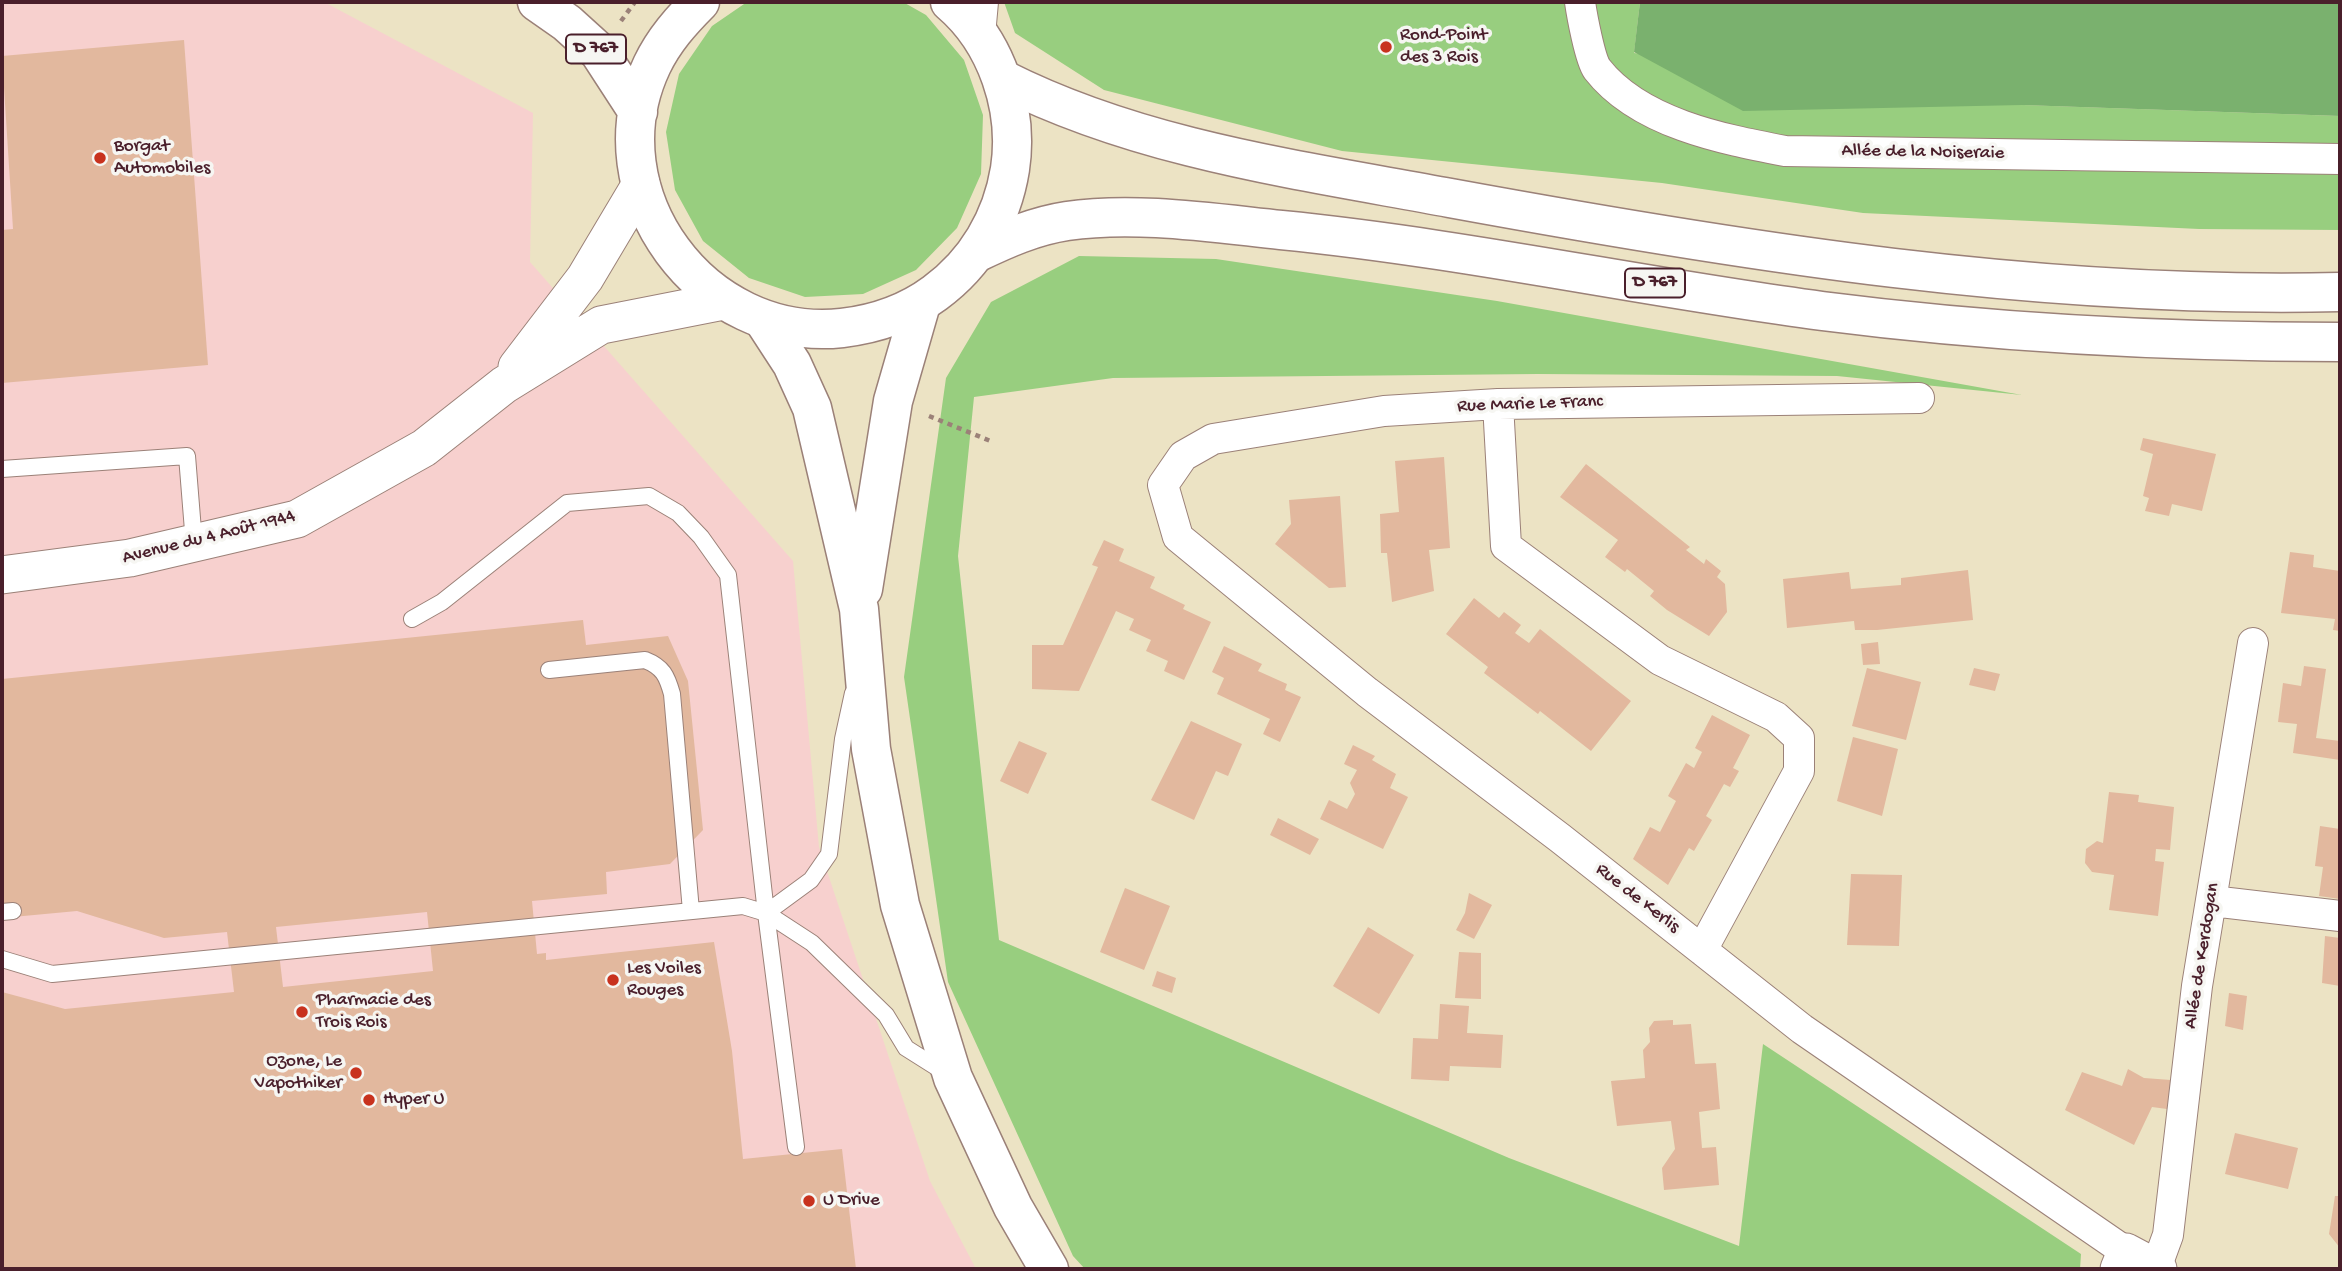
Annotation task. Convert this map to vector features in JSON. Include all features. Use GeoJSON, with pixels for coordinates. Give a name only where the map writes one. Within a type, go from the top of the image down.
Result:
{"type":"FeatureCollection","features":[{"type":"Feature","properties":{"kind":"main road","name":"D 767"},"geometry":{"type":"LineString","coordinates":[[537,2],[567,23],[599,52],[638,112]]}},
{"type":"Feature","properties":{"kind":"main road"},"geometry":{"type":"LineString","coordinates":[[700,2],[677,24],[652,66],[638,112],[636,148],[641,184],[658,230],[686,270],[723,301],[764,321],[817,331],[871,324],[921,304],[951,281],[976,253],[994,223],[1007,189],[1012,154],[1011,118],[1002,79],[982,19],[950,2]]}},
{"type":"Feature","properties":{"kind":"main road"},"geometry":{"type":"LineString","coordinates":[[1002,79],[1078,114],[1251,161],[1579,222],[1797,257],[1879,269],[2081,288],[2340,292]]}},
{"type":"Feature","properties":{"kind":"main road","name":"D 767"},"geometry":{"type":"LineString","coordinates":[[976,253],[1019,232],[1068,221],[1157,218],[1368,239],[1818,310],[1965,328],[2108,338],[2340,342]]}},
{"type":"Feature","properties":{"kind":"main road"},"geometry":{"type":"LineString","coordinates":[[859,609],[892,401],[921,304]]}},
{"type":"Feature","properties":{"kind":"main road"},"geometry":{"type":"LineString","coordinates":[[764,321],[792,364],[812,408],[859,609],[871,749],[900,905],[953,1078],[1013,1207],[1049,1269]]}},
{"type":"Feature","properties":{"kind":"street","name":"Allée de la Noiseraie"},"geometry":{"type":"LineString","coordinates":[[1580,2],[1596,68],[1644,110],[1723,139],[1785,151],[2340,159]]}},
{"type":"Feature","properties":{"kind":"street","name":"Avenue du 4 Août 1944"},"geometry":{"type":"LineString","coordinates":[[504,385],[585,278],[641,184]]}},
{"type":"Feature","properties":{"kind":"street","name":"Avenue du 4 Août 1944"},"geometry":{"type":"LineString","coordinates":[[2,575],[131,558],[297,519],[424,448],[504,385],[601,325],[723,301]]}},
{"type":"Feature","properties":{"kind":"street","name":"Rue Marie Le Franc"},"geometry":{"type":"LineString","coordinates":[[1163,485],[1183,456],[1213,439],[1384,411],[1498,404],[1919,398]]}},
{"type":"Feature","properties":{"kind":"street"},"geometry":{"type":"LineString","coordinates":[[1498,404],[1506,546],[1660,660],[1776,717],[1798,738],[1799,771],[1702,950]]}},
{"type":"Feature","properties":{"kind":"street","name":"Rue de Kerlis"},"geometry":{"type":"LineString","coordinates":[[1163,485],[1178,537],[1367,692],[1560,838],[1802,1029],[2140,1265]]}},
{"type":"Feature","properties":{"kind":"street","name":"Allée de Kerdogan"},"geometry":{"type":"LineString","coordinates":[[2140,1265],[2168,1235],[2196,999],[2253,643]]}},
{"type":"Feature","properties":{"kind":"street"},"geometry":{"type":"LineString","coordinates":[[2212,901],[2340,916]]}},
{"type":"Feature","properties":{"kind":"lane"},"geometry":{"type":"LineString","coordinates":[[2,469],[187,456],[194,545]]}},
{"type":"Feature","properties":{"kind":"lane"},"geometry":{"type":"LineString","coordinates":[[412,619],[442,602],[567,503],[649,496],[678,513],[702,537],[728,575],[766,914],[796,1147]]}},
{"type":"Feature","properties":{"kind":"lane"},"geometry":{"type":"LineString","coordinates":[[766,914],[811,880],[829,854],[843,739],[863,650]]}},
{"type":"Feature","properties":{"kind":"lane"},"geometry":{"type":"LineString","coordinates":[[549,670],[645,660],[656,664],[667,675],[672,694],[691,911]]}},
{"type":"Feature","properties":{"kind":"lane"},"geometry":{"type":"LineString","coordinates":[[2,959],[52,974],[743,906],[766,914],[812,943],[886,1015],[906,1048],[953,1078]]}},
{"type":"Feature","properties":{"kind":"path"},"geometry":{"type":"LineString","coordinates":[[892,401],[993,442]]}},
{"type":"Feature","properties":{"kind":"shaded area"},"geometry":{"type":"Polygon","coordinates":[[[2,2],[324,2],[533,113],[530,262],[793,561],[819,847],[930,1181],[976,1269],[2,1269],[2,2]]]}},
{"type":"Feature","properties":{"kind":"green space"},"geometry":{"type":"Polygon","coordinates":[[[747,2],[903,2],[926,15],[964,60],[983,115],[981,174],[957,228],[916,270],[863,294],[805,297],[749,278],[703,241],[675,190],[666,132],[679,74],[712,26],[747,2]]]}},
{"type":"Feature","properties":{"kind":"green space"},"geometry":{"type":"Polygon","coordinates":[[[1004,2],[1640,2],[1634,53],[2023,105],[2340,116],[2340,230],[2199,229],[1863,213],[1662,183],[1342,151],[1104,90],[1015,33],[1004,2]]]}},
{"type":"Feature","properties":{"kind":"green space"},"geometry":{"type":"Polygon","coordinates":[[[1640,2],[2340,2],[2340,116],[2022,105],[1743,111],[1634,52],[1640,2]]]}},
{"type":"Feature","properties":{"kind":"green space"},"geometry":{"type":"Polygon","coordinates":[[[1079,256],[1216,259],[1497,301],[2022,395],[1837,376],[1538,374],[1113,378],[974,397],[958,556],[999,940],[1509,1158],[1739,1246],[1763,1044],[2081,1254],[2080,1269],[1085,1269],[1073,1256],[948,982],[904,677],[946,378],[991,302],[1079,256]]]}},
{"type":"Feature","properties":{"kind":"building","name":"Borgat Automobiles"},"geometry":{"type":"Polygon","coordinates":[[[184,40],[208,365],[2,383],[2,230],[13,229],[2,56],[184,40]]]}},
{"type":"Feature","properties":{"kind":"building"},"geometry":{"type":"Polygon","coordinates":[[[2143,438],[2216,454],[2202,511],[2172,504],[2169,516],[2145,511],[2149,498],[2143,496],[2153,454],[2140,450],[2143,438]]]}},
{"type":"Feature","properties":{"kind":"building"},"geometry":{"type":"Polygon","coordinates":[[[1444,457],[1450,548],[1429,550],[1434,591],[1392,602],[1387,553],[1381,553],[1380,514],[1399,512],[1395,461],[1444,457]]]}},
{"type":"Feature","properties":{"kind":"building"},"geometry":{"type":"Polygon","coordinates":[[[1586,464],[1690,547],[1686,550],[1704,564],[1706,559],[1721,571],[1717,577],[1725,584],[1727,612],[1709,636],[1667,610],[1650,596],[1654,591],[1627,569],[1625,572],[1605,557],[1618,540],[1560,497],[1586,464]]]}},
{"type":"Feature","properties":{"kind":"building"},"geometry":{"type":"Polygon","coordinates":[[[1340,496],[1346,587],[1329,588],[1275,544],[1291,524],[1289,500],[1340,496]]]}},
{"type":"Feature","properties":{"kind":"building"},"geometry":{"type":"Polygon","coordinates":[[[1104,540],[1124,549],[1119,561],[1155,577],[1150,588],[1185,605],[1183,609],[1211,622],[1184,680],[1164,671],[1168,661],[1146,651],[1151,640],[1129,630],[1134,619],[1116,611],[1079,691],[1032,689],[1032,645],[1063,645],[1098,567],[1092,565],[1104,540]]]}},
{"type":"Feature","properties":{"kind":"building"},"geometry":{"type":"Polygon","coordinates":[[[2290,552],[2314,555],[2313,567],[2340,571],[2340,631],[2333,630],[2335,619],[2281,613],[2290,552]]]}},
{"type":"Feature","properties":{"kind":"building"},"geometry":{"type":"Polygon","coordinates":[[[1968,570],[1973,620],[1877,630],[1855,630],[1854,621],[1787,628],[1783,579],[1849,572],[1851,589],[1901,585],[1901,578],[1968,570]]]}},
{"type":"Feature","properties":{"kind":"building"},"geometry":{"type":"Polygon","coordinates":[[[1474,598],[1499,618],[1504,612],[1521,625],[1515,633],[1529,643],[1540,629],[1631,701],[1591,751],[1540,711],[1538,714],[1484,673],[1488,667],[1446,634],[1474,598]]]}},
{"type":"Feature","properties":{"kind":"building"},"geometry":{"type":"Polygon","coordinates":[[[583,620],[586,645],[668,636],[688,681],[703,830],[670,864],[606,872],[607,894],[532,901],[537,954],[546,953],[546,960],[714,942],[732,1051],[743,1159],[842,1149],[856,1269],[2,1269],[2,992],[65,1009],[234,992],[227,932],[164,938],[77,911],[2,918],[2,679],[583,620]],[[427,912],[276,927],[283,987],[433,971],[427,912]]]}},
{"type":"Feature","properties":{"kind":"building"},"geometry":{"type":"Polygon","coordinates":[[[1878,642],[1880,664],[1863,665],[1861,644],[1878,642]]]}},
{"type":"Feature","properties":{"kind":"building"},"geometry":{"type":"Polygon","coordinates":[[[1224,646],[1262,664],[1258,671],[1287,684],[1285,690],[1301,697],[1280,742],[1263,734],[1270,719],[1217,694],[1224,678],[1212,672],[1224,646]]]}},
{"type":"Feature","properties":{"kind":"building"},"geometry":{"type":"Polygon","coordinates":[[[2304,666],[2326,669],[2316,738],[2340,741],[2340,760],[2293,753],[2297,724],[2278,722],[2283,683],[2301,686],[2304,666]]]}},
{"type":"Feature","properties":{"kind":"building"},"geometry":{"type":"Polygon","coordinates":[[[1867,668],[1921,682],[1906,740],[1852,726],[1867,668]]]}},
{"type":"Feature","properties":{"kind":"building"},"geometry":{"type":"Polygon","coordinates":[[[1974,668],[2000,674],[1995,691],[1969,685],[1974,668]]]}},
{"type":"Feature","properties":{"kind":"building"},"geometry":{"type":"Polygon","coordinates":[[[1712,715],[1750,735],[1733,768],[1739,771],[1730,787],[1724,784],[1706,816],[1712,820],[1694,851],[1689,848],[1668,885],[1633,859],[1650,827],[1660,832],[1676,801],[1668,796],[1686,763],[1694,768],[1702,752],[1695,748],[1712,715]]]}},
{"type":"Feature","properties":{"kind":"building"},"geometry":{"type":"Polygon","coordinates":[[[1191,721],[1242,744],[1228,776],[1216,771],[1194,820],[1151,800],[1191,721]]]}},
{"type":"Feature","properties":{"kind":"building"},"geometry":{"type":"Polygon","coordinates":[[[1853,737],[1898,749],[1882,816],[1837,801],[1853,737]]]}},
{"type":"Feature","properties":{"kind":"building"},"geometry":{"type":"Polygon","coordinates":[[[1019,741],[1047,753],[1028,794],[1000,781],[1019,741]]]}},
{"type":"Feature","properties":{"kind":"building"},"geometry":{"type":"Polygon","coordinates":[[[1353,745],[1375,756],[1372,760],[1396,774],[1390,788],[1408,797],[1383,849],[1320,819],[1329,800],[1347,809],[1355,794],[1350,783],[1357,770],[1344,764],[1353,745]]]}},
{"type":"Feature","properties":{"kind":"building"},"geometry":{"type":"Polygon","coordinates":[[[2109,792],[2139,795],[2138,802],[2174,807],[2170,850],[2156,849],[2155,861],[2164,862],[2158,916],[2109,910],[2114,875],[2092,872],[2085,863],[2086,849],[2097,841],[2103,843],[2109,792]]]}},
{"type":"Feature","properties":{"kind":"building"},"geometry":{"type":"Polygon","coordinates":[[[1278,818],[1319,839],[1310,855],[1270,835],[1278,818]]]}},
{"type":"Feature","properties":{"kind":"building"},"geometry":{"type":"Polygon","coordinates":[[[2320,826],[2340,829],[2340,899],[2319,896],[2323,867],[2315,866],[2320,826]]]}},
{"type":"Feature","properties":{"kind":"building"},"geometry":{"type":"Polygon","coordinates":[[[1851,874],[1902,875],[1899,946],[1847,945],[1851,874]]]}},
{"type":"Feature","properties":{"kind":"building"},"geometry":{"type":"Polygon","coordinates":[[[1125,888],[1170,906],[1144,970],[1100,952],[1125,888]]]}},
{"type":"Feature","properties":{"kind":"building"},"geometry":{"type":"Polygon","coordinates":[[[1469,893],[1492,905],[1474,939],[1456,930],[1465,913],[1469,893]]]}},
{"type":"Feature","properties":{"kind":"building"},"geometry":{"type":"Polygon","coordinates":[[[1368,927],[1414,955],[1379,1014],[1333,986],[1368,927]]]}},
{"type":"Feature","properties":{"kind":"building"},"geometry":{"type":"Polygon","coordinates":[[[2325,936],[2340,938],[2340,986],[2322,983],[2325,936]]]}},
{"type":"Feature","properties":{"kind":"building"},"geometry":{"type":"Polygon","coordinates":[[[1459,952],[1481,953],[1481,999],[1455,998],[1459,952]]]}},
{"type":"Feature","properties":{"kind":"building"},"geometry":{"type":"Polygon","coordinates":[[[1157,971],[1176,978],[1172,993],[1152,986],[1157,971]]]}},
{"type":"Feature","properties":{"kind":"building"},"geometry":{"type":"Polygon","coordinates":[[[2229,993],[2247,996],[2243,1030],[2225,1026],[2229,993]]]}},
{"type":"Feature","properties":{"kind":"building"},"geometry":{"type":"Polygon","coordinates":[[[1440,1004],[1469,1006],[1467,1033],[1503,1035],[1501,1068],[1450,1066],[1449,1081],[1411,1079],[1413,1038],[1438,1039],[1440,1004]]]}},
{"type":"Feature","properties":{"kind":"building"},"geometry":{"type":"Polygon","coordinates":[[[1673,1020],[1673,1025],[1691,1024],[1695,1064],[1716,1063],[1720,1109],[1699,1112],[1702,1148],[1716,1147],[1719,1185],[1664,1190],[1662,1168],[1675,1149],[1671,1121],[1617,1126],[1611,1081],[1645,1078],[1643,1050],[1650,1042],[1649,1028],[1654,1021],[1673,1020]]]}},
{"type":"Feature","properties":{"kind":"building"},"geometry":{"type":"Polygon","coordinates":[[[2128,1069],[2144,1078],[2171,1080],[2167,1109],[2152,1107],[2134,1145],[2065,1110],[2082,1072],[2122,1086],[2128,1069]]]}},
{"type":"Feature","properties":{"kind":"building"},"geometry":{"type":"Polygon","coordinates":[[[2235,1133],[2298,1148],[2288,1189],[2225,1174],[2235,1133]]]}},
{"type":"Feature","properties":{"kind":"building"},"geometry":{"type":"Polygon","coordinates":[[[2335,1196],[2340,1196],[2340,1248],[2329,1234],[2335,1196]]]}},
{"type":"Feature","properties":{"kind":"place","name":"Rond-Point des 3 Rois"},"geometry":{"type":"Point","coordinates":[1386,47]}},
{"type":"Feature","properties":{"kind":"place","name":"Borgat Automobiles"},"geometry":{"type":"Point","coordinates":[100,158]}},
{"type":"Feature","properties":{"kind":"place","name":"Les Voiles Rouges"},"geometry":{"type":"Point","coordinates":[613,980]}},
{"type":"Feature","properties":{"kind":"place","name":"Pharmacie des Trois Rois"},"geometry":{"type":"Point","coordinates":[302,1012]}},
{"type":"Feature","properties":{"kind":"place","name":"Ozone, Le Vapothiker"},"geometry":{"type":"Point","coordinates":[356,1073]}},
{"type":"Feature","properties":{"kind":"place","name":"Hyper U"},"geometry":{"type":"Point","coordinates":[369,1100]}},
{"type":"Feature","properties":{"kind":"place","name":"U Drive"},"geometry":{"type":"Point","coordinates":[809,1201]}}]}
